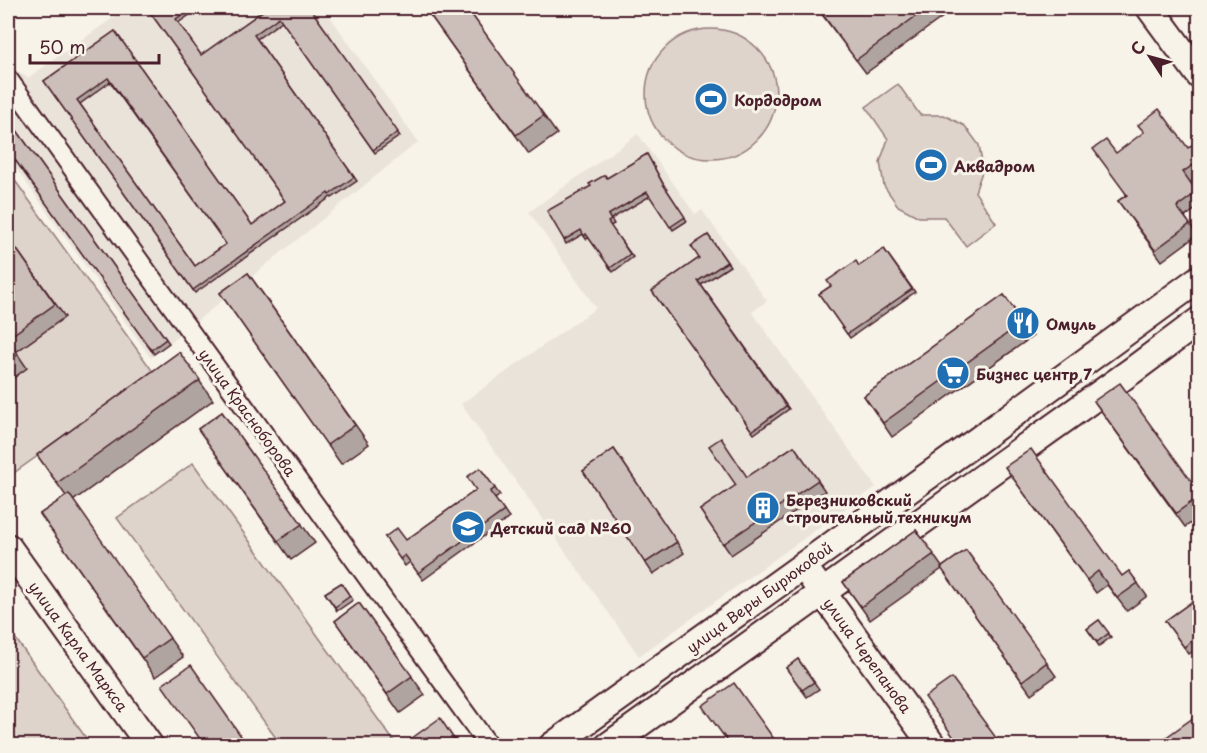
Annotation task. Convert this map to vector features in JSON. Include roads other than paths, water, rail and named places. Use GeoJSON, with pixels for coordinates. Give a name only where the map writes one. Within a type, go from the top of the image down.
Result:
{"type":"FeatureCollection","features":[{"type":"Feature","properties":{"kind":"street"},"geometry":{"type":"LineString","coordinates":[[1150,8],[1200,76]]}},
{"type":"Feature","properties":{"kind":"street","name":"улица Красноборова"},"geometry":{"type":"LineString","coordinates":[[8,79],[489,746]]}},
{"type":"Feature","properties":{"kind":"street","name":"улица Веры Бирюковой"},"geometry":{"type":"LineString","coordinates":[[552,746],[1200,278]]}},
{"type":"Feature","properties":{"kind":"street"},"geometry":{"type":"LineString","coordinates":[[608,746],[1200,320]]}},
{"type":"Feature","properties":{"kind":"street"},"geometry":{"type":"LineString","coordinates":[[978,440],[997,467]]}},
{"type":"Feature","properties":{"kind":"street","name":"улица Карла Маркса"},"geometry":{"type":"LineString","coordinates":[[8,548],[150,746]]}},
{"type":"Feature","properties":{"kind":"street","name":"улица Черепанова"},"geometry":{"type":"LineString","coordinates":[[803,565],[933,746]]}},
{"type":"Feature","properties":{"kind":"place","name":"Кордодром"},"geometry":{"type":"Point","coordinates":[711,99]}},
{"type":"Feature","properties":{"kind":"place","name":"Аквадром"},"geometry":{"type":"Point","coordinates":[931,165]}},
{"type":"Feature","properties":{"kind":"place","name":"Омуль"},"geometry":{"type":"Point","coordinates":[1023,323]}},
{"type":"Feature","properties":{"kind":"place","name":"Бизнес центр 7"},"geometry":{"type":"Point","coordinates":[953,373]}},
{"type":"Feature","properties":{"kind":"place","name":"Березниковский строительный техникум"},"geometry":{"type":"Point","coordinates":[763,508]}},
{"type":"Feature","properties":{"kind":"place","name":"Детский сад №60"},"geometry":{"type":"Point","coordinates":[468,527]}}]}
